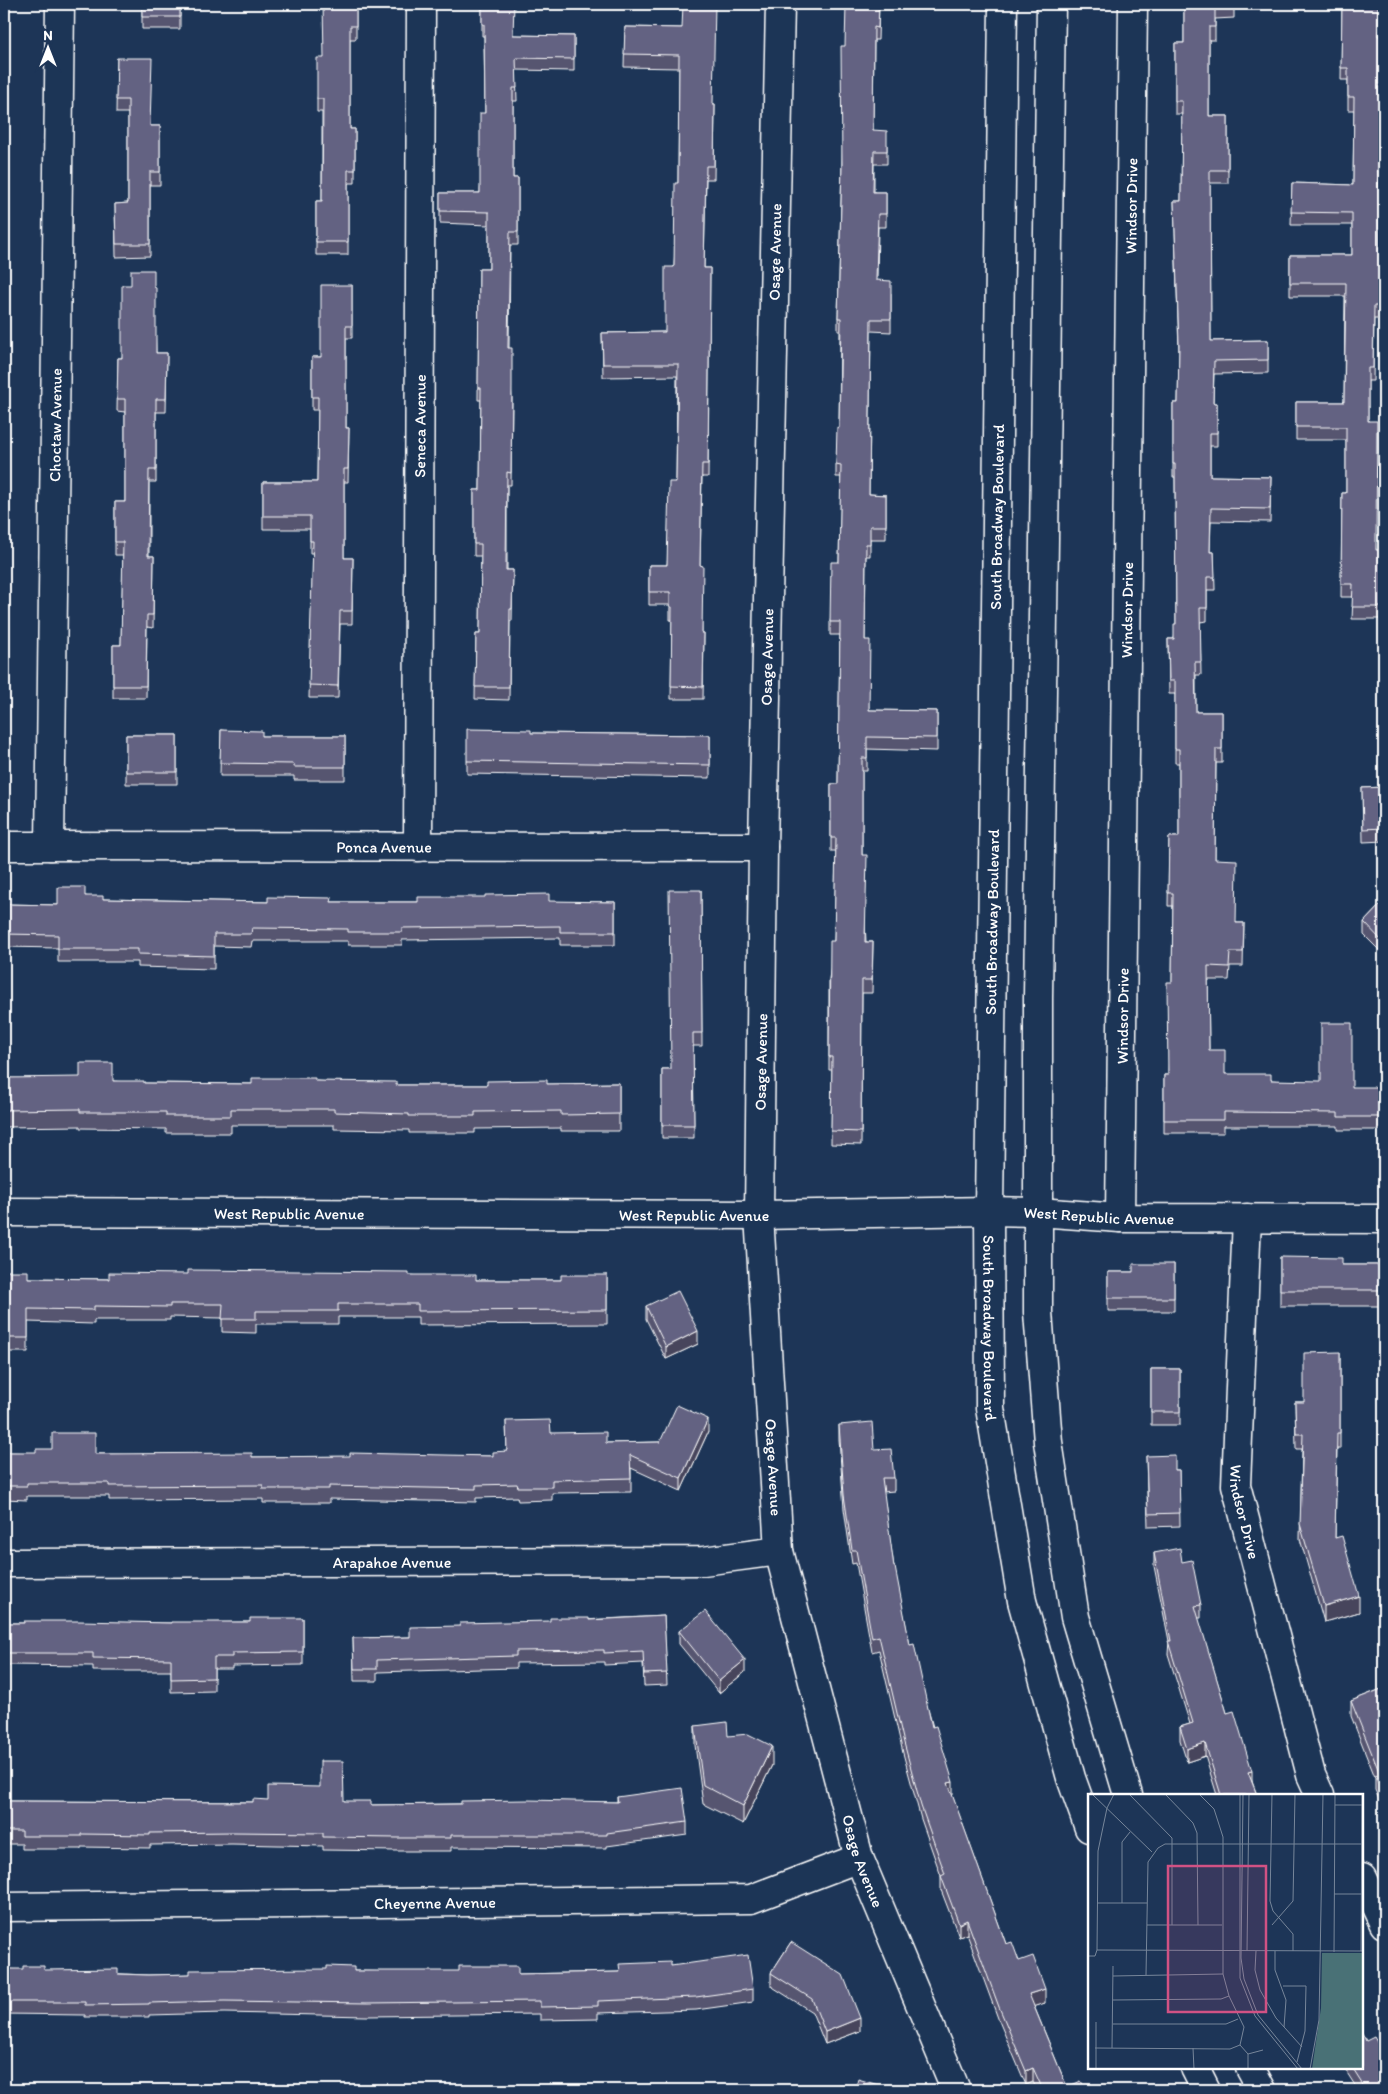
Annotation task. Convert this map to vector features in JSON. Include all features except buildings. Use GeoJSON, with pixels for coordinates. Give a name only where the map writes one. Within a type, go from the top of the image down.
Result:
{"type":"FeatureCollection","features":[{"type":"Feature","properties":{"kind":"street","name":"Choctaw Avenue"},"geometry":{"type":"LineString","coordinates":[[50,846],[60,4]]}},
{"type":"Feature","properties":{"kind":"street","name":"Seneca Avenue"},"geometry":{"type":"LineString","coordinates":[[418,847],[421,4]]}},
{"type":"Feature","properties":{"kind":"street","name":"Osage Avenue"},"geometry":{"type":"LineString","coordinates":[[780,4],[763,847],[759,1215],[779,1551],[859,1858],[956,2090]]}},
{"type":"Feature","properties":{"kind":"street","name":"South Broadway Boulevard"},"geometry":{"type":"LineString","coordinates":[[1003,4],[989,1211],[990,1408],[1022,1601],[1071,1778],[1088,1825]]}},
{"type":"Feature","properties":{"kind":"street"},"geometry":{"type":"LineString","coordinates":[[1051,4],[1038,998],[1038,1312],[1048,1442],[1074,1608],[1128,1794]]}},
{"type":"Feature","properties":{"kind":"street","name":"Windsor Drive"},"geometry":{"type":"LineString","coordinates":[[1120,1218],[1133,4]]}},
{"type":"Feature","properties":{"kind":"street","name":"Ponca Avenue"},"geometry":{"type":"LineString","coordinates":[[4,846],[763,847]]}},
{"type":"Feature","properties":{"kind":"street","name":"West Republic Avenue"},"geometry":{"type":"LineString","coordinates":[[4,1212],[759,1215],[989,1211],[1038,1212],[1120,1218],[1384,1219]]}},
{"type":"Feature","properties":{"kind":"street","name":"Windsor Drive"},"geometry":{"type":"LineString","coordinates":[[1247,1218],[1236,1485],[1310,1775],[1320,1794]]}},
{"type":"Feature","properties":{"kind":"street","name":"Arapahoe Avenue"},"geometry":{"type":"LineString","coordinates":[[4,1563],[703,1561],[779,1551]]}},
{"type":"Feature","properties":{"kind":"street","name":"Cheyenne Avenue"},"geometry":{"type":"LineString","coordinates":[[4,1907],[751,1899],[859,1858]]}},
{"type":"Feature","properties":{"kind":"street"},"geometry":{"type":"LineString","coordinates":[[1363,1880],[1384,1924]]}},
{"type":"Feature","properties":{"kind":"street"},"geometry":{"type":"LineString","coordinates":[[1195,2069],[1206,2090]]}},
{"type":"Feature","properties":{"kind":"street"},"geometry":{"type":"LineString","coordinates":[[1251,2069],[1262,2090]]}}]}
